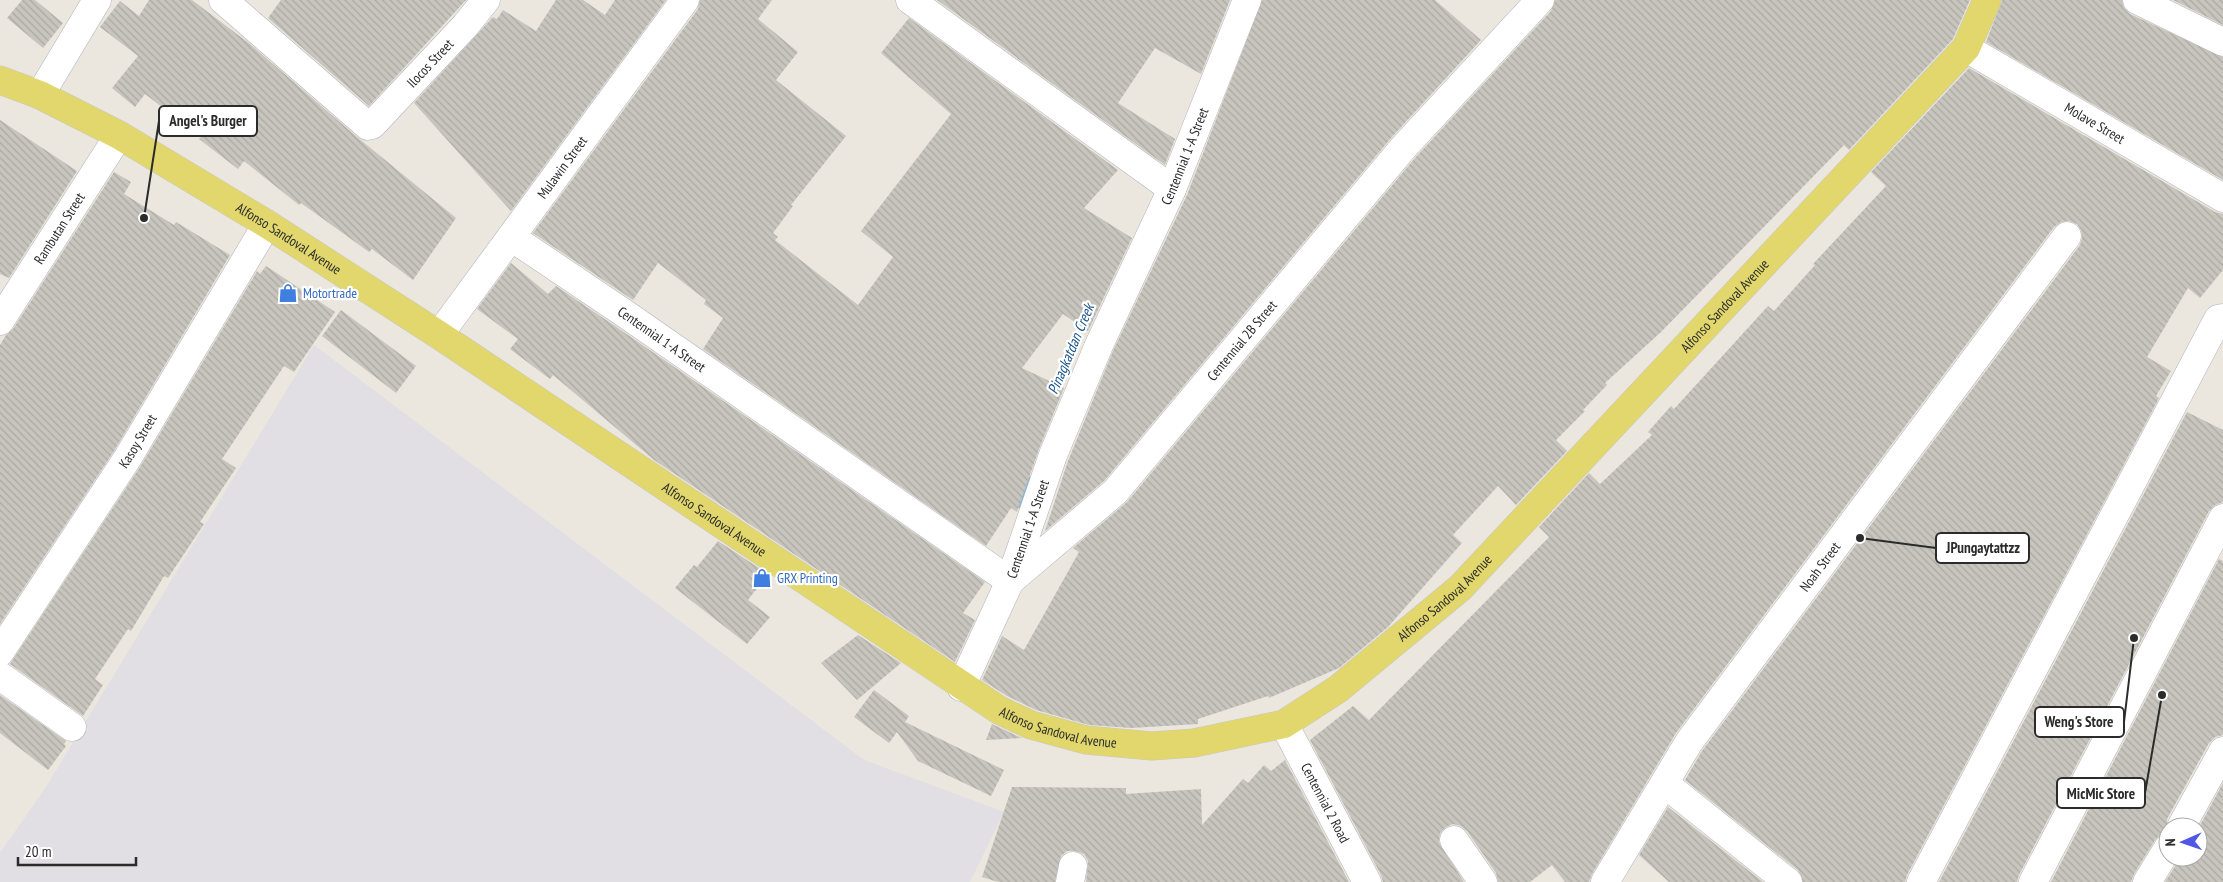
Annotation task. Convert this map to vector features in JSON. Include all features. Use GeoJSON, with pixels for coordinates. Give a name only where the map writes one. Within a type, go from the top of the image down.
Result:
{"type":"FeatureCollection","features":[{"type":"Feature","properties":{"kind":"main road","name":"Alfonso Sandoval Avenue"},"geometry":{"type":"LineString","coordinates":[[0,80],[40,95],[119,135],[267,224],[439,335],[961,687],[999,710],[1031,725],[1086,740],[1152,746],[1186,744],[1244,734],[1284,724],[1338,689],[1460,588],[1966,48],[1987,0]]}},
{"type":"Feature","properties":{"kind":"street"},"geometry":{"type":"LineString","coordinates":[[40,95],[98,0]]}},
{"type":"Feature","properties":{"kind":"street","name":"Ilocos Street"},"geometry":{"type":"LineString","coordinates":[[239,5],[365,125],[372,125],[465,26],[486,0]]}},
{"type":"Feature","properties":{"kind":"street","name":"Mulawin Street"},"geometry":{"type":"LineString","coordinates":[[439,335],[685,0]]}},
{"type":"Feature","properties":{"kind":"street"},"geometry":{"type":"LineString","coordinates":[[910,0],[1172,190]]}},
{"type":"Feature","properties":{"kind":"street","name":"Centennial 1-A Street"},"geometry":{"type":"LineString","coordinates":[[511,237],[624,313],[1010,581],[1053,455],[1099,345],[1172,190],[1247,0]]}},
{"type":"Feature","properties":{"kind":"street","name":"Centennial 2B Street"},"geometry":{"type":"LineString","coordinates":[[961,687],[1010,581],[1115,492],[1404,148],[1540,0]]}},
{"type":"Feature","properties":{"kind":"street"},"geometry":{"type":"LineString","coordinates":[[2137,0],[2223,42]]}},
{"type":"Feature","properties":{"kind":"street","name":"Molave Street"},"geometry":{"type":"LineString","coordinates":[[1966,48],[2223,198]]}},
{"type":"Feature","properties":{"kind":"street","name":"Rambutan Street"},"geometry":{"type":"LineString","coordinates":[[0,322],[119,135]]}},
{"type":"Feature","properties":{"kind":"street","name":"Kasoy Street"},"geometry":{"type":"LineString","coordinates":[[0,652],[127,459],[267,224]]}},
{"type":"Feature","properties":{"kind":"street","name":"Noah Street"},"geometry":{"type":"LineString","coordinates":[[1617,876],[1688,742],[2067,236]]}},
{"type":"Feature","properties":{"kind":"street"},"geometry":{"type":"LineString","coordinates":[[1921,882],[2218,319],[2223,318]]}},
{"type":"Feature","properties":{"kind":"street"},"geometry":{"type":"LineString","coordinates":[[2032,882],[2223,518]]}},
{"type":"Feature","properties":{"kind":"street"},"geometry":{"type":"LineString","coordinates":[[0,676],[72,727]]}},
{"type":"Feature","properties":{"kind":"street","name":"Centennial 2 Road"},"geometry":{"type":"LineString","coordinates":[[1284,724],[1367,882]]}},
{"type":"Feature","properties":{"kind":"street"},"geometry":{"type":"LineString","coordinates":[[2187,817],[2223,751]]}},
{"type":"Feature","properties":{"kind":"street"},"geometry":{"type":"LineString","coordinates":[[1665,784],[1788,882]]}},
{"type":"Feature","properties":{"kind":"street"},"geometry":{"type":"LineString","coordinates":[[1454,840],[1482,882]]}},
{"type":"Feature","properties":{"kind":"street"},"geometry":{"type":"LineString","coordinates":[[2147,882],[2158,864]]}},
{"type":"Feature","properties":{"kind":"shaded area"},"geometry":{"type":"Polygon","coordinates":[[[314,345],[864,760],[1004,812],[970,882],[0,882],[0,853],[46,787],[314,345]]]}},
{"type":"Feature","properties":{"kind":"building"},"geometry":{"type":"Polygon","coordinates":[[[22,0],[35,0],[63,23],[43,48],[7,18],[22,0]]]}},
{"type":"Feature","properties":{"kind":"building"},"geometry":{"type":"Polygon","coordinates":[[[149,0],[192,0],[250,44],[357,137],[456,218],[413,280],[372,249],[369,252],[301,203],[299,205],[244,161],[238,169],[199,139],[201,137],[145,94],[135,107],[112,88],[138,56],[100,27],[120,1],[139,16],[149,0]]]}},
{"type":"Feature","properties":{"kind":"building"},"geometry":{"type":"Polygon","coordinates":[[[281,0],[466,0],[369,106],[268,18],[281,0]]]}},
{"type":"Feature","properties":{"kind":"building"},"geometry":{"type":"Polygon","coordinates":[[[556,0],[583,0],[605,15],[615,0],[666,0],[511,211],[414,103],[493,17],[497,19],[503,10],[536,31],[556,0]]]}},
{"type":"Feature","properties":{"kind":"building"},"geometry":{"type":"Polygon","coordinates":[[[700,0],[772,0],[758,19],[798,52],[776,80],[846,136],[791,205],[793,206],[773,233],[778,237],[775,240],[858,305],[893,257],[861,231],[951,114],[881,53],[909,18],[1118,170],[1084,208],[1132,238],[1088,331],[1063,314],[1022,368],[1064,388],[1039,449],[1017,512],[1011,508],[986,546],[703,349],[723,318],[704,304],[706,300],[658,263],[633,300],[533,233],[698,9],[700,0]]]}},
{"type":"Feature","properties":{"kind":"building"},"geometry":{"type":"Polygon","coordinates":[[[937,0],[1230,0],[1201,74],[1155,48],[1118,103],[1175,139],[1165,165],[937,0]]]}},
{"type":"Feature","properties":{"kind":"building"},"geometry":{"type":"Polygon","coordinates":[[[1262,0],[1435,0],[1481,40],[1391,138],[1104,481],[1045,531],[1068,461],[1113,351],[1187,195],[1262,0]]]}},
{"type":"Feature","properties":{"kind":"building"},"geometry":{"type":"Polygon","coordinates":[[[1555,0],[1970,0],[1953,39],[1849,150],[1844,145],[1661,332],[1605,383],[1607,385],[1583,410],[1585,411],[1556,440],[1567,451],[1516,505],[1498,486],[1453,535],[1462,543],[1388,627],[1339,668],[1269,698],[1268,696],[1198,719],[1198,724],[1131,728],[1089,725],[1036,710],[1007,696],[982,680],[1002,636],[1024,650],[1079,552],[1073,548],[1127,502],[1415,158],[1551,11],[1555,0]]]}},
{"type":"Feature","properties":{"kind":"building"},"geometry":{"type":"Polygon","coordinates":[[[2002,0],[2122,0],[2124,8],[2130,14],[2223,57],[2223,180],[1986,42],[2002,0]]]}},
{"type":"Feature","properties":{"kind":"building"},"geometry":{"type":"Polygon","coordinates":[[[2173,0],[2223,0],[2223,25],[2173,0]]]}},
{"type":"Feature","properties":{"kind":"building"},"geometry":{"type":"Polygon","coordinates":[[[1969,68],[2215,212],[2223,214],[2223,270],[2200,298],[2188,288],[2147,357],[2171,371],[2156,396],[2159,398],[1905,882],[1803,882],[1798,870],[1685,780],[1702,751],[2080,245],[2082,238],[2081,230],[2077,224],[2069,221],[2061,222],[2054,227],[1676,733],[1589,882],[1565,882],[1552,865],[1530,882],[1498,882],[1496,873],[1467,831],[1461,826],[1453,824],[1446,827],[1440,833],[1439,842],[1464,882],[1383,882],[1310,740],[1353,706],[1369,720],[1549,537],[1539,527],[1589,473],[1600,484],[1652,435],[1648,432],[1671,406],[1674,409],[1768,306],[1774,311],[1815,265],[1813,264],[1886,186],[1871,172],[1969,68]]]}},
{"type":"Feature","properties":{"kind":"building"},"geometry":{"type":"Polygon","coordinates":[[[0,120],[77,171],[9,278],[0,274],[0,120]]]}},
{"type":"Feature","properties":{"kind":"building"},"geometry":{"type":"Polygon","coordinates":[[[114,172],[131,182],[124,194],[174,225],[176,222],[230,255],[114,451],[0,624],[0,345],[6,335],[13,329],[114,172]]]}},
{"type":"Feature","properties":{"kind":"building"},"geometry":{"type":"Polygon","coordinates":[[[511,263],[548,294],[556,286],[985,582],[963,613],[975,620],[955,662],[654,460],[553,375],[550,379],[510,349],[518,339],[477,309],[511,263]]]}},
{"type":"Feature","properties":{"kind":"building"},"geometry":{"type":"Polygon","coordinates":[[[266,266],[335,312],[294,372],[284,366],[222,459],[236,468],[200,522],[204,524],[168,578],[164,576],[131,631],[128,629],[95,679],[103,685],[83,716],[10,664],[140,467],[257,271],[260,274],[266,266]]]}},
{"type":"Feature","properties":{"kind":"building"},"geometry":{"type":"Polygon","coordinates":[[[341,310],[416,366],[396,393],[322,336],[341,310]]]}},
{"type":"Feature","properties":{"kind":"building"},"geometry":{"type":"Polygon","coordinates":[[[2187,412],[2223,430],[2223,502],[2215,505],[2209,511],[2017,882],[1939,882],[2187,412]]]}},
{"type":"Feature","properties":{"kind":"building"},"geometry":{"type":"Polygon","coordinates":[[[718,541],[768,574],[748,600],[770,617],[747,644],[675,588],[694,565],[697,567],[718,541]]]}},
{"type":"Feature","properties":{"kind":"building"},"geometry":{"type":"Polygon","coordinates":[[[2219,559],[2223,561],[2223,735],[2215,737],[2209,743],[2168,817],[2158,817],[2158,837],[2134,874],[2131,882],[2051,882],[2219,559]]]}},
{"type":"Feature","properties":{"kind":"building"},"geometry":{"type":"Polygon","coordinates":[[[858,635],[901,663],[857,700],[821,663],[858,635]]]}},
{"type":"Feature","properties":{"kind":"building"},"geometry":{"type":"Polygon","coordinates":[[[874,690],[909,716],[905,722],[1004,770],[991,796],[918,761],[897,732],[889,743],[854,717],[874,690]]]}},
{"type":"Feature","properties":{"kind":"building"},"geometry":{"type":"Polygon","coordinates":[[[0,695],[66,741],[64,744],[66,746],[48,770],[0,733],[0,695]]]}},
{"type":"Feature","properties":{"kind":"building"},"geometry":{"type":"Polygon","coordinates":[[[992,724],[1022,738],[986,740],[992,724]]]}},
{"type":"Feature","properties":{"kind":"building"},"geometry":{"type":"Polygon","coordinates":[[[1285,760],[1349,882],[1086,882],[1088,861],[1084,854],[1075,851],[1067,851],[1061,856],[1055,882],[998,882],[982,877],[1012,787],[1126,788],[1126,794],[1201,789],[1202,825],[1243,779],[1248,783],[1264,765],[1271,771],[1285,760]]]}},
{"type":"Feature","properties":{"kind":"building"},"geometry":{"type":"Polygon","coordinates":[[[2223,783],[2223,882],[2165,882],[2175,867],[2208,867],[2208,817],[2205,817],[2223,783]]]}},
{"type":"Feature","properties":{"kind":"building"},"geometry":{"type":"Polygon","coordinates":[[[1668,807],[1763,882],[1669,882],[1639,855],[1668,807]]]}},
{"type":"Feature","properties":{"kind":"waterway","name":"Pinagkatdan Creek"},"geometry":{"type":"LineString","coordinates":[[1021,503],[1031,482]]}},
{"type":"Feature","properties":{"kind":"place","name":"Angel's Burger"},"geometry":{"type":"Point","coordinates":[144,218]}},
{"type":"Feature","properties":{"kind":"place","name":"Motortrade"},"geometry":{"type":"Point","coordinates":[288,293]}},
{"type":"Feature","properties":{"kind":"place","name":"JPungaytattzz"},"geometry":{"type":"Point","coordinates":[1860,538]}},
{"type":"Feature","properties":{"kind":"place","name":"GRX Printing"},"geometry":{"type":"Point","coordinates":[762,578]}},
{"type":"Feature","properties":{"kind":"place","name":"Weng's Store"},"geometry":{"type":"Point","coordinates":[2134,638]}},
{"type":"Feature","properties":{"kind":"place","name":"MicMic Store"},"geometry":{"type":"Point","coordinates":[2162,695]}}]}
